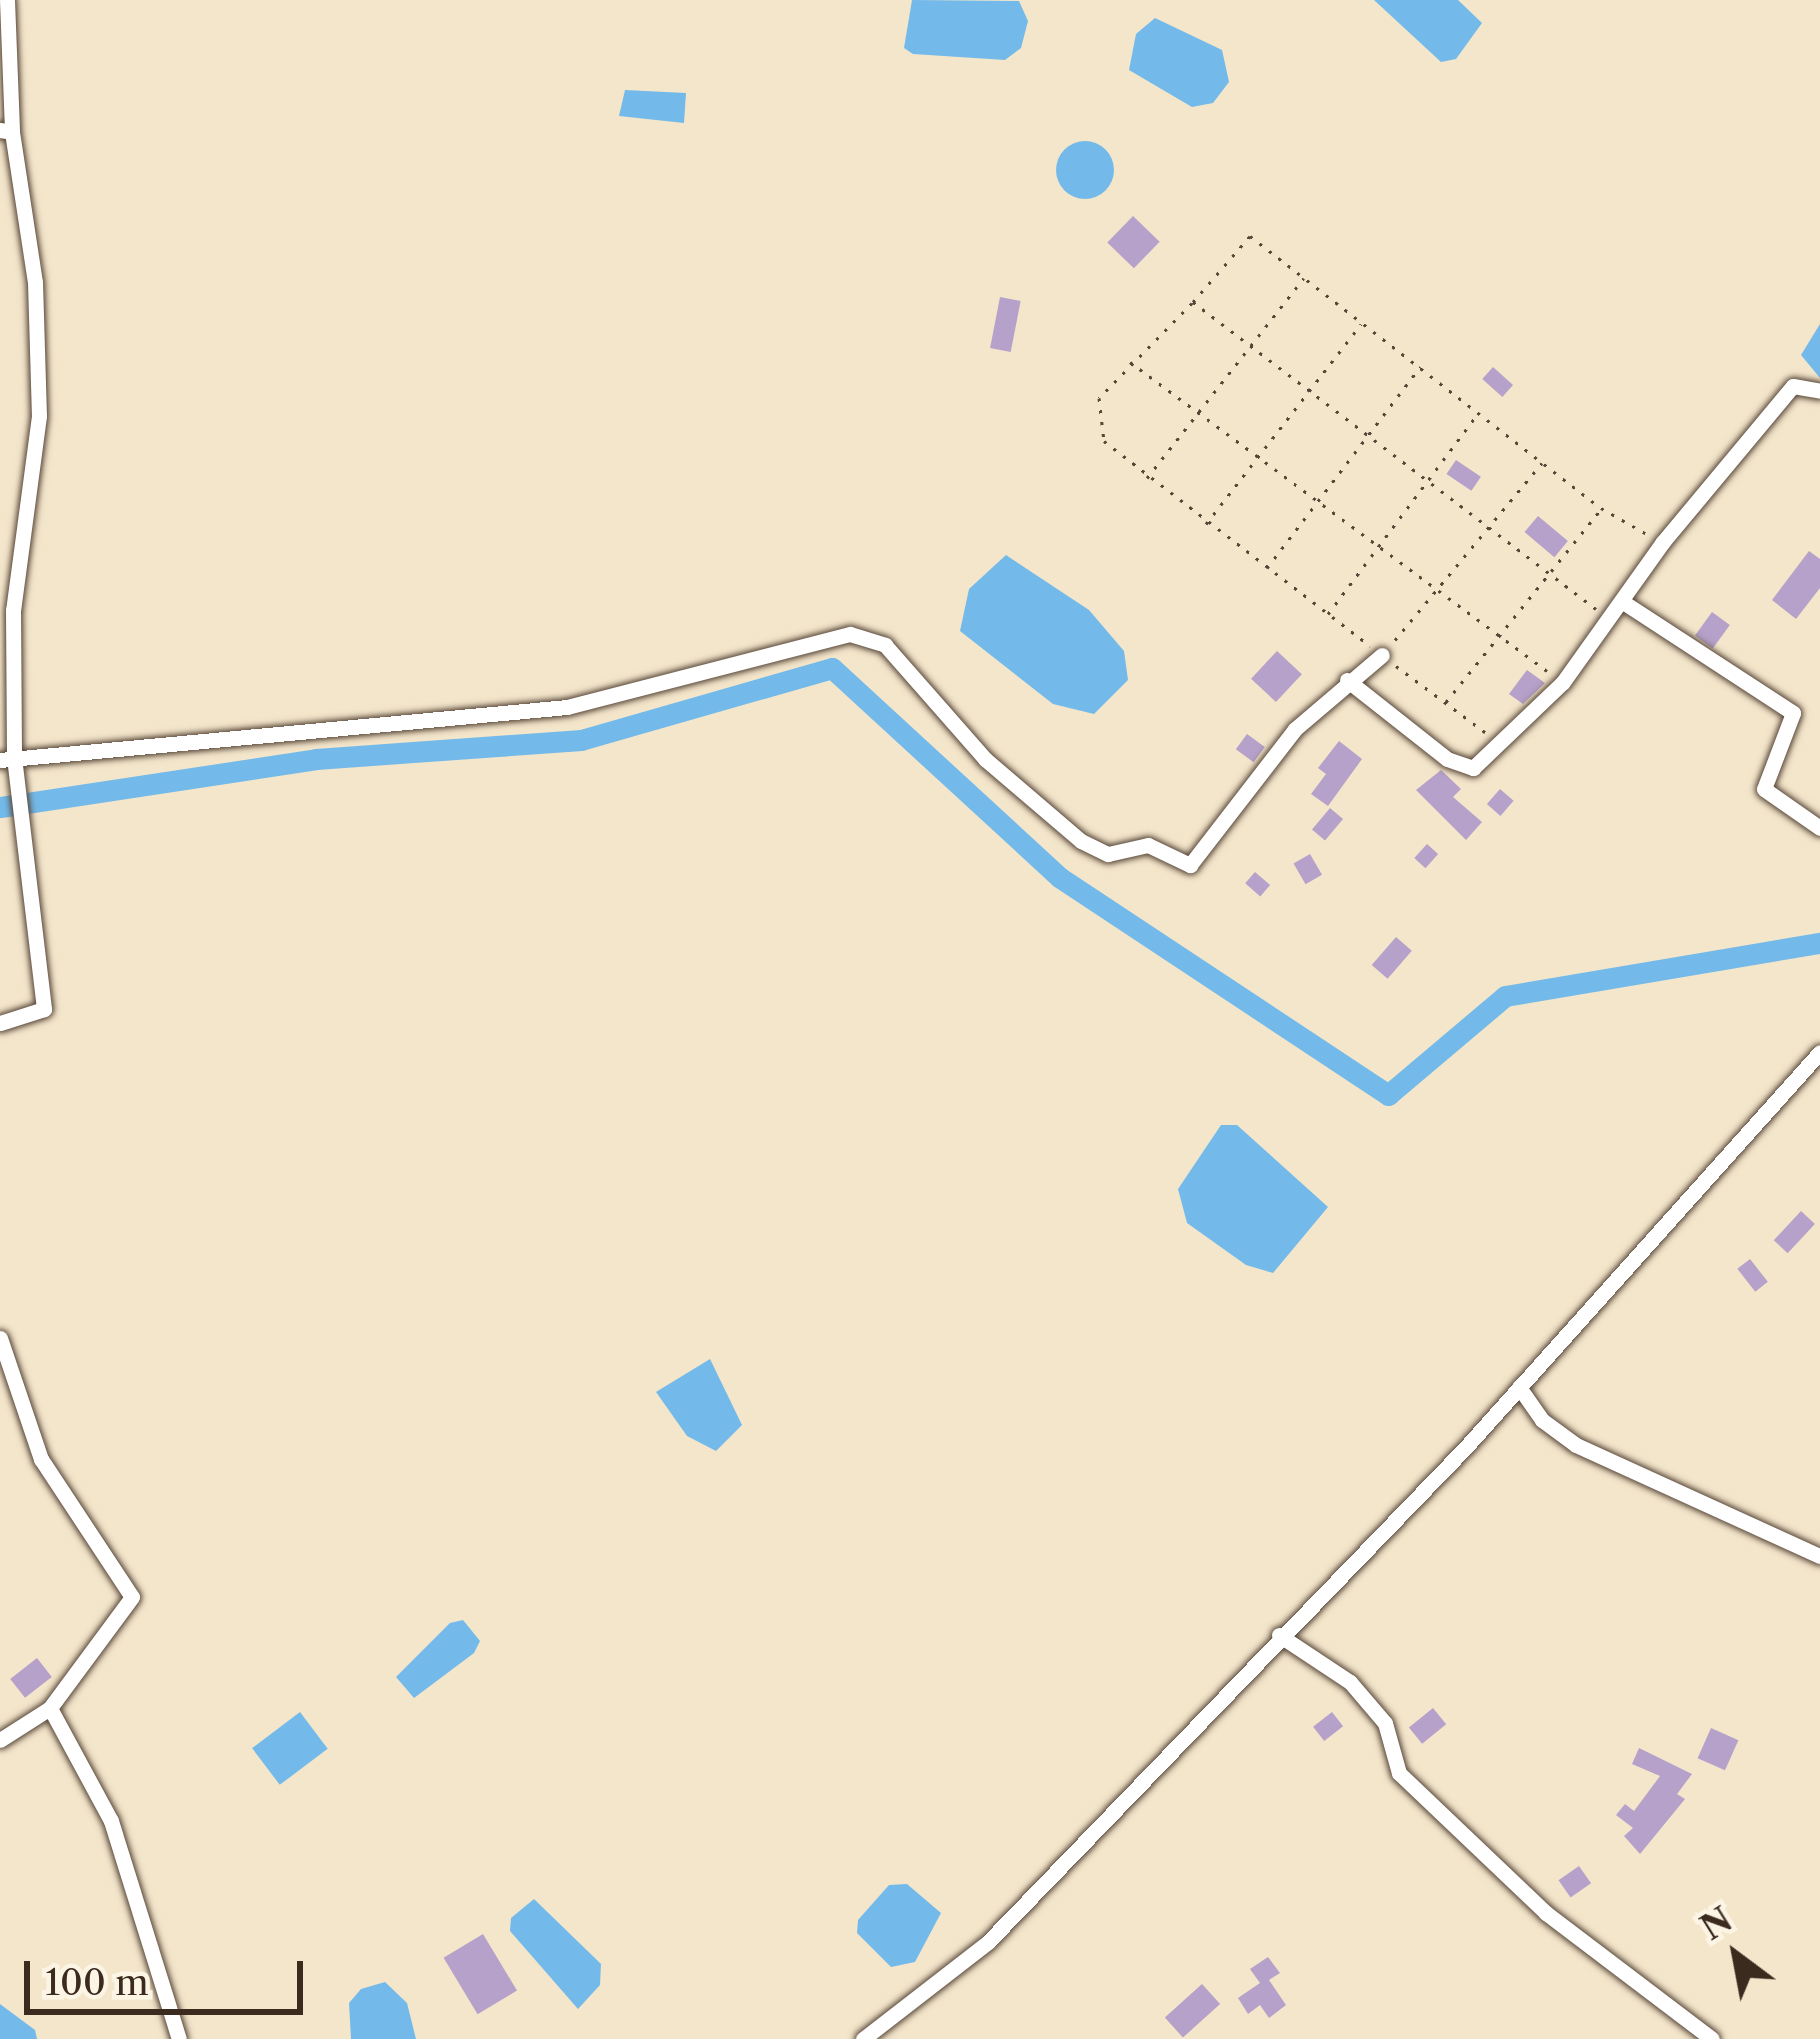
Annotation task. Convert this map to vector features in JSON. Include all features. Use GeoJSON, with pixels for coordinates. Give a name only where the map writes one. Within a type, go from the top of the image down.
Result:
{"type":"FeatureCollection","features":[{"type":"Feature","properties":{"kind":"street"},"geometry":{"type":"LineString","coordinates":[[0,1023],[44,1009],[22,810],[10,764],[13,610],[39,416],[34,282],[6,131],[7,0]]}},
{"type":"Feature","properties":{"kind":"street"},"geometry":{"type":"LineString","coordinates":[[1347,680],[1459,767],[1472,768],[1503,745],[1562,682],[1662,543],[1793,386],[1820,391]]}},
{"type":"Feature","properties":{"kind":"street"},"geometry":{"type":"LineString","coordinates":[[1623,602],[1793,712],[1764,789],[1820,828]]}},
{"type":"Feature","properties":{"kind":"street"},"geometry":{"type":"LineString","coordinates":[[10,764],[567,707],[850,634],[884,645],[985,759],[1081,841],[1108,854],[1148,845],[1190,866],[1295,729],[1347,680],[1382,655]]}},
{"type":"Feature","properties":{"kind":"street"},"geometry":{"type":"LineString","coordinates":[[863,2039],[988,1942],[1520,1387],[1819,1056]]}},
{"type":"Feature","properties":{"kind":"street"},"geometry":{"type":"LineString","coordinates":[[0,1338],[41,1459],[132,1597],[50,1708],[0,1740]]}},
{"type":"Feature","properties":{"kind":"street"},"geometry":{"type":"LineString","coordinates":[[1520,1387],[1542,1420],[1576,1445],[1820,1556]]}},
{"type":"Feature","properties":{"kind":"street"},"geometry":{"type":"LineString","coordinates":[[1279,1635],[1350,1682],[1385,1723],[1400,1774],[1546,1913],[1712,2039]]}},
{"type":"Feature","properties":{"kind":"street"},"geometry":{"type":"LineString","coordinates":[[50,1708],[111,1821],[178,2039]]}},
{"type":"Feature","properties":{"kind":"path"},"geometry":{"type":"LineString","coordinates":[[1503,745],[1145,479],[1104,441],[1099,398],[1250,236],[1601,508],[1662,543]]}},
{"type":"Feature","properties":{"kind":"path"},"geometry":{"type":"LineString","coordinates":[[1145,479],[1304,278]]}},
{"type":"Feature","properties":{"kind":"path"},"geometry":{"type":"LineString","coordinates":[[1193,302],[1610,619]]}},
{"type":"Feature","properties":{"kind":"path"},"geometry":{"type":"LineString","coordinates":[[1206,524],[1362,322]]}},
{"type":"Feature","properties":{"kind":"path"},"geometry":{"type":"LineString","coordinates":[[1129,362],[1562,682]]}},
{"type":"Feature","properties":{"kind":"path"},"geometry":{"type":"LineString","coordinates":[[1266,570],[1420,367]]}},
{"type":"Feature","properties":{"kind":"path"},"geometry":{"type":"LineString","coordinates":[[1328,616],[1478,412]]}},
{"type":"Feature","properties":{"kind":"path"},"geometry":{"type":"LineString","coordinates":[[1382,655],[1492,532],[1543,462]]}},
{"type":"Feature","properties":{"kind":"path"},"geometry":{"type":"LineString","coordinates":[[1444,704],[1601,508]]}},
{"type":"Feature","properties":{"kind":"water"},"geometry":{"type":"Polygon","coordinates":[[[912,0],[1019,1],[1028,21],[1021,48],[1005,60],[913,54],[904,48],[912,0]]]}},
{"type":"Feature","properties":{"kind":"water"},"geometry":{"type":"Polygon","coordinates":[[[1374,0],[1458,0],[1482,23],[1456,59],[1441,62],[1374,0]]]}},
{"type":"Feature","properties":{"kind":"water"},"geometry":{"type":"Polygon","coordinates":[[[1155,18],[1222,50],[1229,82],[1213,103],[1192,107],[1129,70],[1136,34],[1155,18]]]}},
{"type":"Feature","properties":{"kind":"water"},"geometry":{"type":"Polygon","coordinates":[[[625,90],[686,93],[684,123],[619,116],[625,90]]]}},
{"type":"Feature","properties":{"kind":"water"},"geometry":{"type":"Polygon","coordinates":[[[1085,141],[1106,149],[1114,170],[1106,191],[1085,199],[1064,191],[1056,170],[1064,149],[1085,141]]]}},
{"type":"Feature","properties":{"kind":"water"},"geometry":{"type":"Polygon","coordinates":[[[1820,324],[1820,378],[1801,355],[1820,324]]]}},
{"type":"Feature","properties":{"kind":"water"},"geometry":{"type":"Polygon","coordinates":[[[1006,555],[1089,610],[1124,651],[1128,680],[1094,714],[1053,704],[960,631],[969,589],[1006,555]]]}},
{"type":"Feature","properties":{"kind":"water"},"geometry":{"type":"Polygon","coordinates":[[[1221,1125],[1237,1125],[1328,1207],[1273,1273],[1246,1265],[1187,1223],[1178,1189],[1221,1125]]]}},
{"type":"Feature","properties":{"kind":"water"},"geometry":{"type":"Polygon","coordinates":[[[710,1359],[742,1425],[716,1451],[687,1436],[656,1392],[710,1359]]]}},
{"type":"Feature","properties":{"kind":"water"},"geometry":{"type":"Polygon","coordinates":[[[463,1620],[480,1641],[474,1653],[414,1698],[396,1677],[450,1623],[463,1620]]]}},
{"type":"Feature","properties":{"kind":"water"},"geometry":{"type":"Polygon","coordinates":[[[300,1712],[328,1749],[280,1785],[252,1748],[300,1712]]]}},
{"type":"Feature","properties":{"kind":"water"},"geometry":{"type":"Polygon","coordinates":[[[907,1884],[941,1913],[915,1962],[891,1967],[857,1933],[858,1920],[889,1885],[907,1884]]]}},
{"type":"Feature","properties":{"kind":"water"},"geometry":{"type":"Polygon","coordinates":[[[534,1899],[601,1964],[600,1985],[578,2009],[510,1931],[511,1918],[534,1899]]]}},
{"type":"Feature","properties":{"kind":"water"},"geometry":{"type":"Polygon","coordinates":[[[385,1982],[407,2003],[416,2039],[351,2039],[349,2003],[361,1989],[385,1982]]]}},
{"type":"Feature","properties":{"kind":"water"},"geometry":{"type":"Polygon","coordinates":[[[0,2004],[35,2030],[37,2039],[0,2039],[0,2004]]]}},
{"type":"Feature","properties":{"kind":"building"},"geometry":{"type":"Polygon","coordinates":[[[1133,216],[1160,242],[1134,268],[1107,243],[1133,216]]]}},
{"type":"Feature","properties":{"kind":"building"},"geometry":{"type":"Polygon","coordinates":[[[1000,297],[1021,301],[1011,352],[990,348],[1000,297]]]}},
{"type":"Feature","properties":{"kind":"building"},"geometry":{"type":"Polygon","coordinates":[[[1493,367],[1513,385],[1502,397],[1482,379],[1493,367]]]}},
{"type":"Feature","properties":{"kind":"building"},"geometry":{"type":"Polygon","coordinates":[[[1456,460],[1481,477],[1471,491],[1446,474],[1456,460]]]}},
{"type":"Feature","properties":{"kind":"building"},"geometry":{"type":"Polygon","coordinates":[[[1538,516],[1568,541],[1554,557],[1525,532],[1538,516]]]}},
{"type":"Feature","properties":{"kind":"building"},"geometry":{"type":"Polygon","coordinates":[[[1809,551],[1820,559],[1820,588],[1796,619],[1772,600],[1809,551]]]}},
{"type":"Feature","properties":{"kind":"building"},"geometry":{"type":"Polygon","coordinates":[[[1712,612],[1730,625],[1713,648],[1695,635],[1712,612]]]}},
{"type":"Feature","properties":{"kind":"building"},"geometry":{"type":"Polygon","coordinates":[[[1277,651],[1302,674],[1276,702],[1251,679],[1277,651]]]}},
{"type":"Feature","properties":{"kind":"building"},"geometry":{"type":"Polygon","coordinates":[[[1527,670],[1545,683],[1523,704],[1509,694],[1527,670]]]}},
{"type":"Feature","properties":{"kind":"building"},"geometry":{"type":"Polygon","coordinates":[[[1247,734],[1265,747],[1254,762],[1236,749],[1247,734]]]}},
{"type":"Feature","properties":{"kind":"building"},"geometry":{"type":"Polygon","coordinates":[[[1339,741],[1362,759],[1328,806],[1311,794],[1326,774],[1318,768],[1339,741]]]}},
{"type":"Feature","properties":{"kind":"building"},"geometry":{"type":"Polygon","coordinates":[[[1441,770],[1461,789],[1453,797],[1482,822],[1466,840],[1416,790],[1441,770]]]}},
{"type":"Feature","properties":{"kind":"building"},"geometry":{"type":"Polygon","coordinates":[[[1500,789],[1514,801],[1500,816],[1487,804],[1500,789]]]}},
{"type":"Feature","properties":{"kind":"building"},"geometry":{"type":"Polygon","coordinates":[[[1330,808],[1343,819],[1325,840],[1312,829],[1330,808]]]}},
{"type":"Feature","properties":{"kind":"building"},"geometry":{"type":"Polygon","coordinates":[[[1427,844],[1438,854],[1425,868],[1414,858],[1427,844]]]}},
{"type":"Feature","properties":{"kind":"building"},"geometry":{"type":"Polygon","coordinates":[[[1310,854],[1322,875],[1306,884],[1294,863],[1310,854]]]}},
{"type":"Feature","properties":{"kind":"building"},"geometry":{"type":"Polygon","coordinates":[[[1255,872],[1270,885],[1260,896],[1245,883],[1255,872]]]}},
{"type":"Feature","properties":{"kind":"building"},"geometry":{"type":"Polygon","coordinates":[[[1396,937],[1412,951],[1388,979],[1372,965],[1396,937]]]}},
{"type":"Feature","properties":{"kind":"building"},"geometry":{"type":"Polygon","coordinates":[[[1801,1211],[1815,1224],[1788,1253],[1774,1240],[1801,1211]]]}},
{"type":"Feature","properties":{"kind":"building"},"geometry":{"type":"Polygon","coordinates":[[[1750,1259],[1768,1282],[1755,1292],[1737,1269],[1750,1259]]]}},
{"type":"Feature","properties":{"kind":"building"},"geometry":{"type":"Polygon","coordinates":[[[37,1658],[52,1677],[25,1698],[10,1679],[37,1658]]]}},
{"type":"Feature","properties":{"kind":"building"},"geometry":{"type":"Polygon","coordinates":[[[1433,1708],[1446,1724],[1422,1744],[1409,1728],[1433,1708]]]}},
{"type":"Feature","properties":{"kind":"building"},"geometry":{"type":"Polygon","coordinates":[[[1332,1712],[1343,1726],[1324,1741],[1313,1727],[1332,1712]]]}},
{"type":"Feature","properties":{"kind":"building"},"geometry":{"type":"Polygon","coordinates":[[[1711,1728],[1738,1740],[1725,1770],[1698,1758],[1711,1728]]]}},
{"type":"Feature","properties":{"kind":"building"},"geometry":{"type":"Polygon","coordinates":[[[1639,1748],[1692,1774],[1677,1794],[1685,1799],[1640,1854],[1624,1836],[1633,1828],[1616,1815],[1625,1804],[1634,1811],[1660,1776],[1632,1764],[1639,1748]]]}},
{"type":"Feature","properties":{"kind":"building"},"geometry":{"type":"Polygon","coordinates":[[[1579,1866],[1591,1883],[1571,1898],[1559,1880],[1579,1866]]]}},
{"type":"Feature","properties":{"kind":"building"},"geometry":{"type":"Polygon","coordinates":[[[483,1934],[517,1991],[478,2014],[444,1958],[483,1934]]]}},
{"type":"Feature","properties":{"kind":"building"},"geometry":{"type":"Polygon","coordinates":[[[1268,1957],[1280,1973],[1269,1980],[1286,2005],[1269,2018],[1260,2005],[1248,2014],[1238,1998],[1260,1983],[1250,1969],[1268,1957]]]}},
{"type":"Feature","properties":{"kind":"building"},"geometry":{"type":"Polygon","coordinates":[[[1202,1984],[1220,2004],[1183,2038],[1165,2017],[1202,1984]]]}},
{"type":"Feature","properties":{"kind":"waterway"},"geometry":{"type":"LineString","coordinates":[[0,807],[316,759],[581,740],[832,668],[1059,877],[1388,1095],[1505,996],[1820,943]]}}]}
